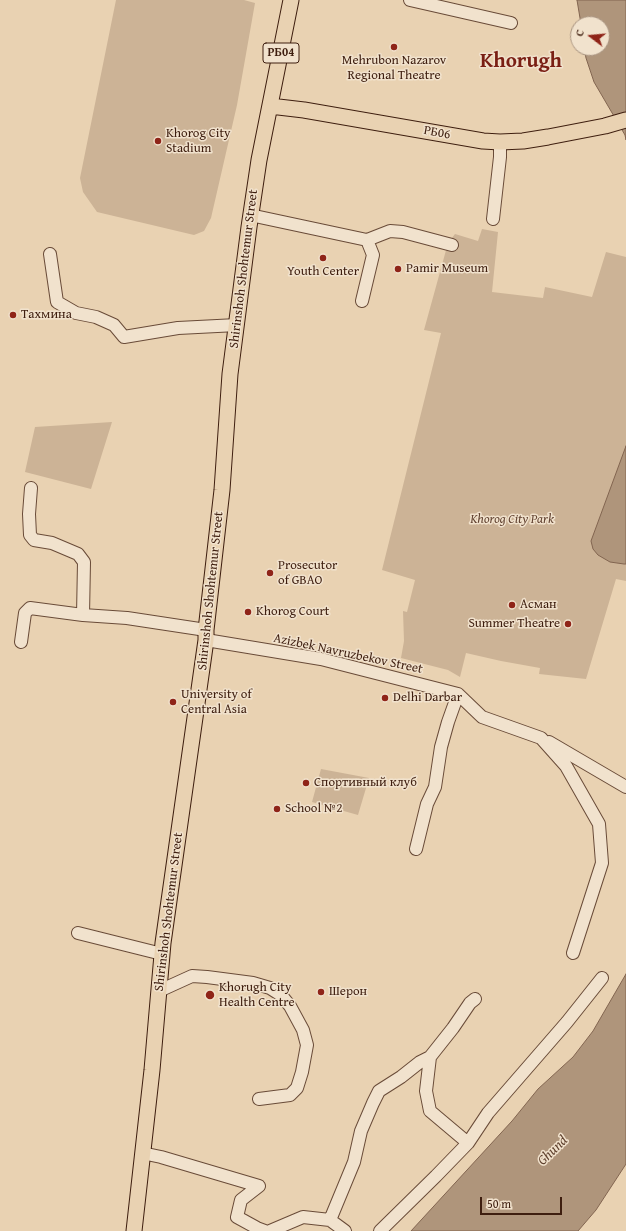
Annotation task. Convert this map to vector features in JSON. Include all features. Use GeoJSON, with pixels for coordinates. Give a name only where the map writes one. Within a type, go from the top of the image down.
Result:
{"type":"FeatureCollection","features":[{"type":"Feature","properties":{"kind":"main road","name":"Shirinshoh Shohtemur Street"},"geometry":{"type":"LineString","coordinates":[[134,1231],[162,954],[206,635],[222,490],[230,374],[250,215],[259,160],[291,0]]}},
{"type":"Feature","properties":{"kind":"main road","name":"РБ06"},"geometry":{"type":"LineString","coordinates":[[270,106],[304,110],[483,141],[500,142],[523,141],[605,126],[626,120]]}},
{"type":"Feature","properties":{"kind":"street"},"geometry":{"type":"LineString","coordinates":[[410,0],[511,23]]}},
{"type":"Feature","properties":{"kind":"street"},"geometry":{"type":"LineString","coordinates":[[493,219],[500,157],[500,142]]}},
{"type":"Feature","properties":{"kind":"street"},"geometry":{"type":"LineString","coordinates":[[250,215],[367,240],[390,231],[403,232],[452,245]]}},
{"type":"Feature","properties":{"kind":"street"},"geometry":{"type":"LineString","coordinates":[[362,301],[373,256],[367,240]]}},
{"type":"Feature","properties":{"kind":"street"},"geometry":{"type":"LineString","coordinates":[[50,254],[57,302],[76,313],[96,316],[114,325],[124,337],[178,328],[237,325]]}},
{"type":"Feature","properties":{"kind":"street"},"geometry":{"type":"LineString","coordinates":[[31,488],[29,514],[30,535],[34,540],[52,544],[78,554],[84,562],[83,615]]}},
{"type":"Feature","properties":{"kind":"street","name":"Azizbek Navruzbekov Street"},"geometry":{"type":"LineString","coordinates":[[21,642],[25,613],[30,608],[83,615],[127,618],[321,660],[458,694]]}},
{"type":"Feature","properties":{"kind":"street"},"geometry":{"type":"LineString","coordinates":[[416,849],[427,804],[435,787],[448,722],[458,694],[482,717],[541,738],[626,787]]}},
{"type":"Feature","properties":{"kind":"street"},"geometry":{"type":"LineString","coordinates":[[541,738],[566,766],[599,824],[602,863],[573,953]]}},
{"type":"Feature","properties":{"kind":"street"},"geometry":{"type":"LineString","coordinates":[[78,933],[162,954]]}},
{"type":"Feature","properties":{"kind":"street"},"geometry":{"type":"LineString","coordinates":[[159,991],[192,976],[253,984],[270,988],[281,995],[290,1006],[302,1030],[307,1045],[303,1065],[297,1088],[290,1096],[259,1100]]}},
{"type":"Feature","properties":{"kind":"street"},"geometry":{"type":"LineString","coordinates":[[380,1231],[468,1142],[488,1112],[567,1022],[602,978]]}},
{"type":"Feature","properties":{"kind":"street"},"geometry":{"type":"LineString","coordinates":[[330,1220],[354,1162],[360,1131],[379,1092],[420,1062],[430,1057],[453,1028],[470,1003],[475,1000]]}},
{"type":"Feature","properties":{"kind":"street"},"geometry":{"type":"LineString","coordinates":[[430,1057],[426,1091],[430,1111],[468,1142]]}},
{"type":"Feature","properties":{"kind":"street"},"geometry":{"type":"LineString","coordinates":[[142,1153],[161,1157],[259,1186],[241,1200],[238,1217],[265,1231]]}},
{"type":"Feature","properties":{"kind":"street"},"geometry":{"type":"LineString","coordinates":[[270,1231],[303,1217],[330,1220],[345,1231]]}},
{"type":"Feature","properties":{"kind":"green space","name":"Khorog City Stadium"},"geometry":{"type":"Polygon","coordinates":[[[116,0],[244,0],[255,3],[237,105],[211,218],[204,231],[194,235],[97,212],[83,192],[80,178],[116,0]]]}},
{"type":"Feature","properties":{"kind":"green space","name":"Khorog City Park"},"geometry":{"type":"Polygon","coordinates":[[[482,229],[498,232],[492,292],[543,298],[545,287],[592,297],[606,252],[626,257],[626,581],[616,579],[586,679],[539,674],[540,668],[466,653],[460,677],[448,670],[401,658],[404,641],[403,611],[407,612],[415,580],[382,570],[441,333],[424,330],[448,243],[455,234],[478,241],[482,229]]]}},
{"type":"Feature","properties":{"kind":"green space"},"geometry":{"type":"Polygon","coordinates":[[[112,422],[91,489],[25,472],[35,427],[112,422]]]}},
{"type":"Feature","properties":{"kind":"green space"},"geometry":{"type":"Polygon","coordinates":[[[321,769],[369,778],[358,815],[312,802],[321,769]]]}},
{"type":"Feature","properties":{"kind":"water"},"geometry":{"type":"Polygon","coordinates":[[[577,0],[626,0],[626,140],[625,135],[594,82],[586,56],[610,56],[610,16],[580,16],[577,0]]]}},
{"type":"Feature","properties":{"kind":"water"},"geometry":{"type":"Polygon","coordinates":[[[626,446],[626,564],[624,564],[610,562],[598,555],[593,549],[591,541],[626,446]]]}},
{"type":"Feature","properties":{"kind":"water","name":"Ghund"},"geometry":{"type":"Polygon","coordinates":[[[626,974],[626,1164],[596,1210],[578,1231],[411,1231],[512,1121],[538,1089],[573,1057],[593,1031],[626,974]]]}},
{"type":"Feature","properties":{"kind":"place","name":"Mehrubon Nazarov Regional Theatre"},"geometry":{"type":"Point","coordinates":[394,47]}},
{"type":"Feature","properties":{"kind":"place","name":"Khorog City Stadium"},"geometry":{"type":"Point","coordinates":[158,141]}},
{"type":"Feature","properties":{"kind":"place","name":"Youth Center"},"geometry":{"type":"Point","coordinates":[323,258]}},
{"type":"Feature","properties":{"kind":"place","name":"Pamir Museum"},"geometry":{"type":"Point","coordinates":[398,269]}},
{"type":"Feature","properties":{"kind":"place","name":"Тахмина"},"geometry":{"type":"Point","coordinates":[13,315]}},
{"type":"Feature","properties":{"kind":"place","name":"Prosecutor of GBAO"},"geometry":{"type":"Point","coordinates":[270,573]}},
{"type":"Feature","properties":{"kind":"place","name":"Асман"},"geometry":{"type":"Point","coordinates":[512,605]}},
{"type":"Feature","properties":{"kind":"place","name":"Khorog Court"},"geometry":{"type":"Point","coordinates":[248,612]}},
{"type":"Feature","properties":{"kind":"place","name":"Summer Theatre"},"geometry":{"type":"Point","coordinates":[568,624]}},
{"type":"Feature","properties":{"kind":"place","name":"Delhi Darbar"},"geometry":{"type":"Point","coordinates":[385,698]}},
{"type":"Feature","properties":{"kind":"place","name":"University of Central Asia"},"geometry":{"type":"Point","coordinates":[173,702]}},
{"type":"Feature","properties":{"kind":"place","name":"Спортивный клуб"},"geometry":{"type":"Point","coordinates":[306,783]}},
{"type":"Feature","properties":{"kind":"place","name":"School №2"},"geometry":{"type":"Point","coordinates":[277,809]}},
{"type":"Feature","properties":{"kind":"place","name":"Шерон"},"geometry":{"type":"Point","coordinates":[321,992]}},
{"type":"Feature","properties":{"kind":"place","name":"Khorugh City Health Centre"},"geometry":{"type":"Point","coordinates":[210,995]}},
{"type":"Feature","properties":{"kind":"district","name":"Khorugh"},"geometry":{"type":"Point","coordinates":[521,62]}}]}
